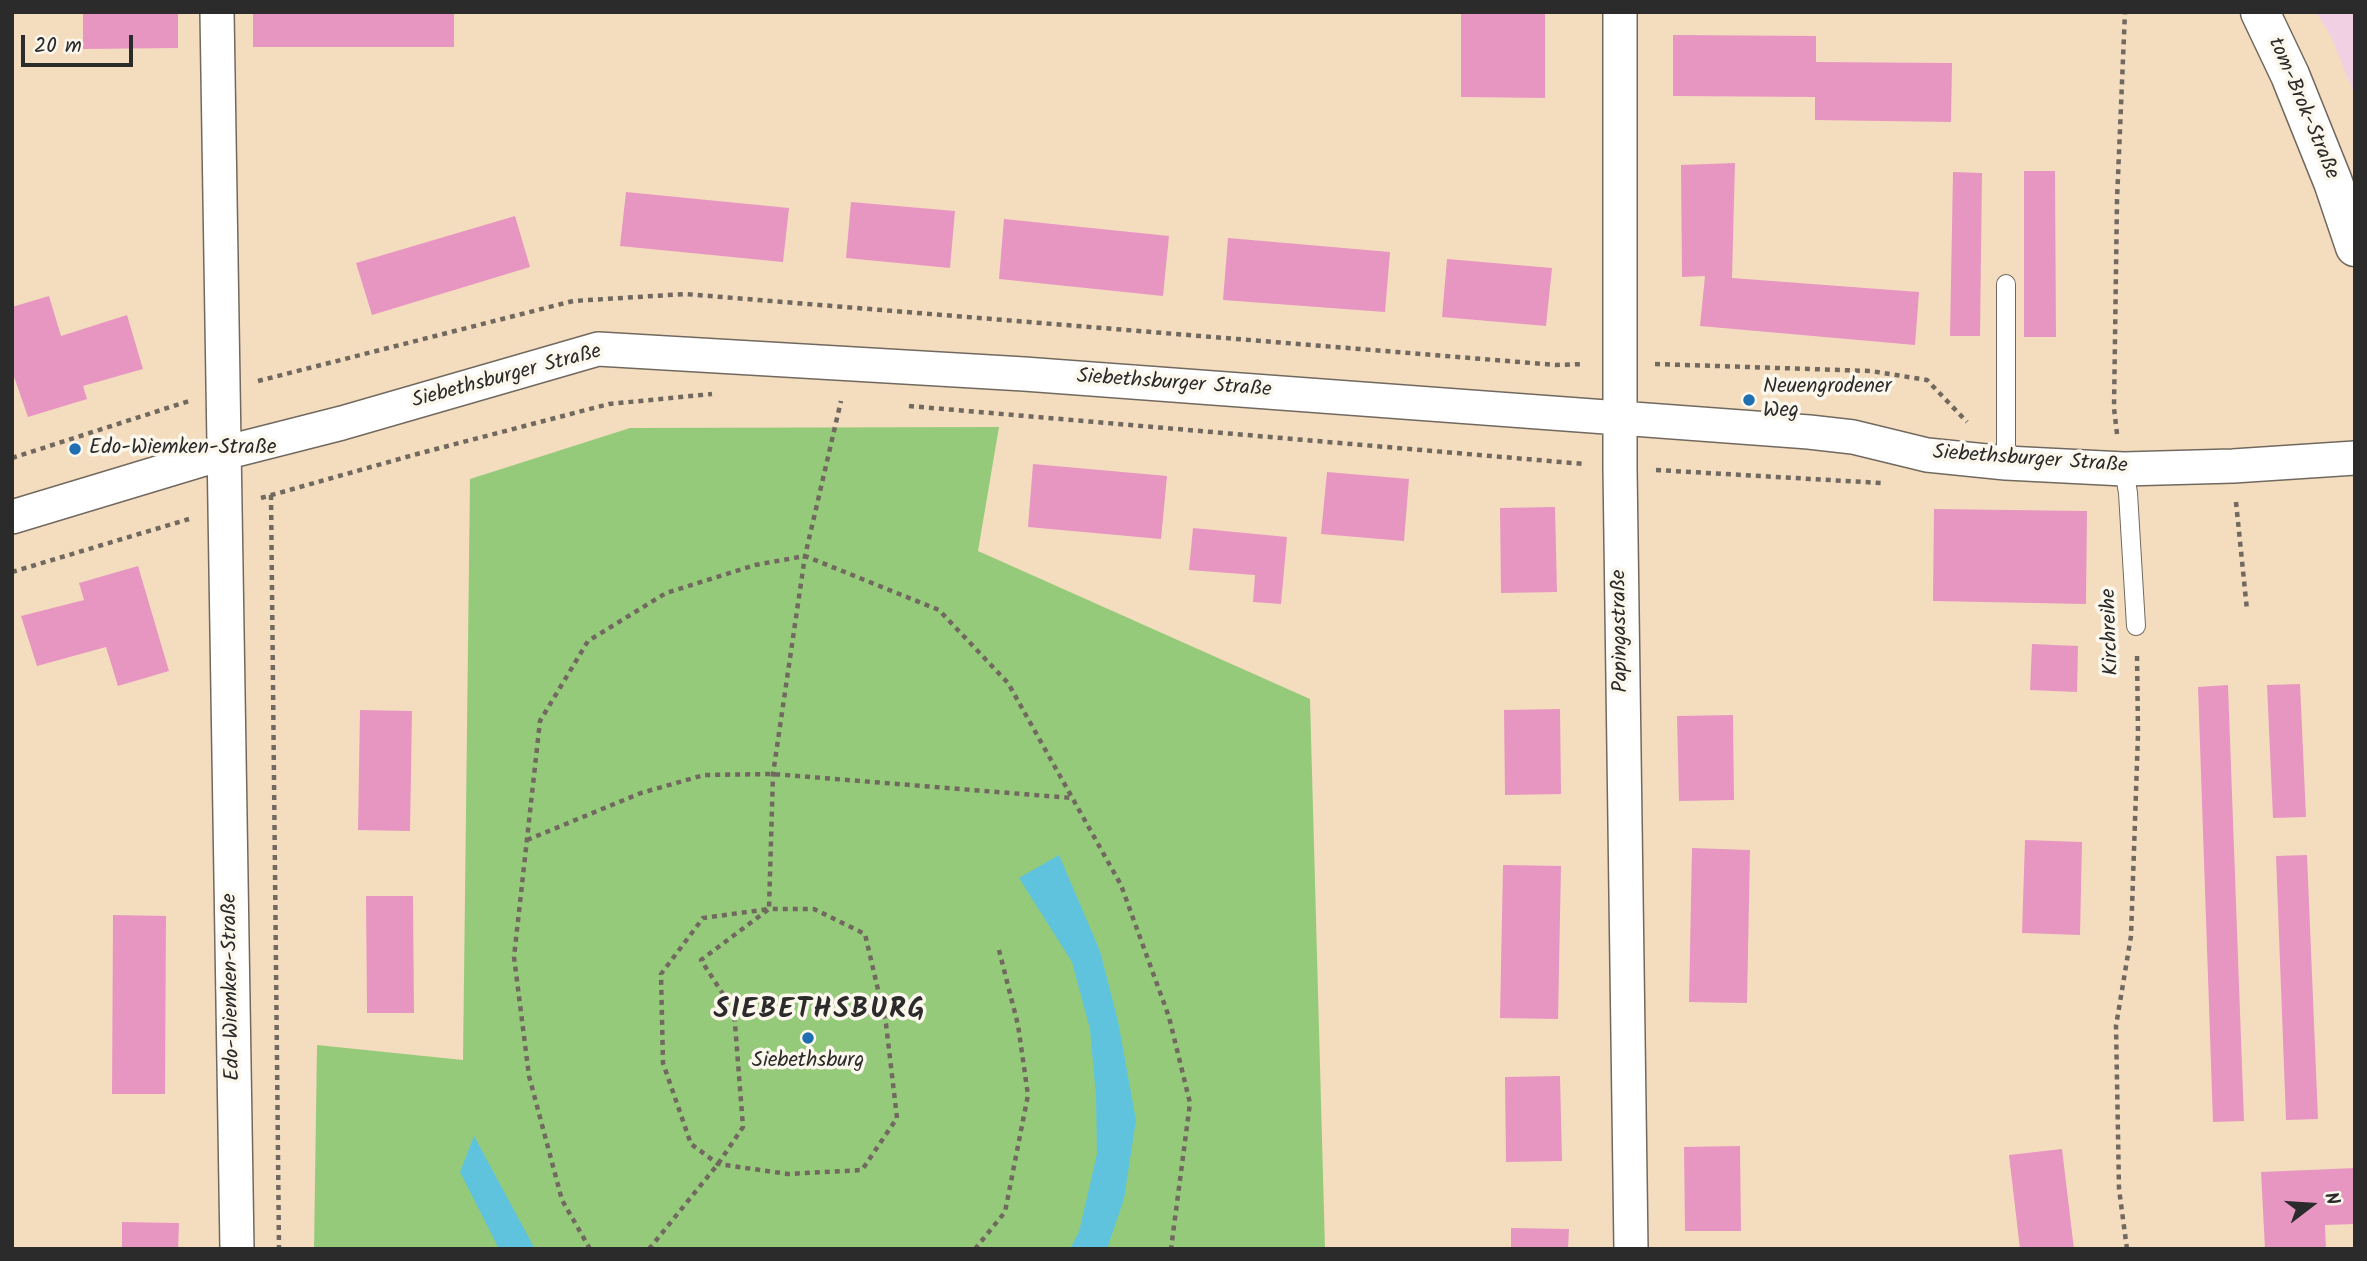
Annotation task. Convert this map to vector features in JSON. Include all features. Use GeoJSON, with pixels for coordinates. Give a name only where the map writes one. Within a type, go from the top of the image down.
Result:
{"type":"FeatureCollection","features":[{"type":"Feature","properties":{"kind":"street","name":"Edo-Wiemken-Straße"},"geometry":{"type":"LineString","coordinates":[[217,12],[236,1249]]}},
{"type":"Feature","properties":{"kind":"street","name":"Papingastraße"},"geometry":{"type":"LineString","coordinates":[[1620,12],[1620,468],[1631,1249]]}},
{"type":"Feature","properties":{"kind":"street","name":"tom-Brok-Straße"},"geometry":{"type":"LineString","coordinates":[[2260,12],[2290,75],[2333,182],[2355,247]]}},
{"type":"Feature","properties":{"kind":"street","name":"Siebethsburger Straße"},"geometry":{"type":"LineString","coordinates":[[12,517],[224,453],[342,423],[598,349],[1024,374],[1809,432],[1853,437],[1927,455],[2006,463],[2124,469],[2233,466],[2355,458]]}},
{"type":"Feature","properties":{"kind":"lane"},"geometry":{"type":"LineString","coordinates":[[2006,284],[2006,463]]}},
{"type":"Feature","properties":{"kind":"lane","name":"Kirchreihe"},"geometry":{"type":"LineString","coordinates":[[2124,469],[2136,626]]}},
{"type":"Feature","properties":{"kind":"path"},"geometry":{"type":"LineString","coordinates":[[2124,469],[2114,408],[2117,200],[2125,12]]}},
{"type":"Feature","properties":{"kind":"path"},"geometry":{"type":"LineString","coordinates":[[12,572],[271,495],[609,404],[722,393]]}},
{"type":"Feature","properties":{"kind":"path"},"geometry":{"type":"LineString","coordinates":[[769,909],[773,774],[805,556],[841,401],[854,402]]}},
{"type":"Feature","properties":{"kind":"path"},"geometry":{"type":"LineString","coordinates":[[895,405],[1541,459],[1620,468],[1882,484]]}},
{"type":"Feature","properties":{"kind":"path"},"geometry":{"type":"LineString","coordinates":[[2233,466],[2247,610]]}},
{"type":"Feature","properties":{"kind":"path"},"geometry":{"type":"LineString","coordinates":[[271,495],[279,1249]]}},
{"type":"Feature","properties":{"kind":"path"},"geometry":{"type":"LineString","coordinates":[[590,1249],[562,1200],[529,1076],[514,957],[540,721],[588,641],[666,593],[755,565],[805,556],[939,610],[1008,683],[1121,885],[1169,1017],[1190,1103],[1171,1249]]}},
{"type":"Feature","properties":{"kind":"path","name":"Kirchreihe"},"geometry":{"type":"LineString","coordinates":[[2127,1249],[2119,1189],[2116,1027],[2131,936],[2138,734],[2136,626]]}},
{"type":"Feature","properties":{"kind":"path"},"geometry":{"type":"LineString","coordinates":[[527,841],[641,793],[704,775],[773,774],[1073,799]]}},
{"type":"Feature","properties":{"kind":"path"},"geometry":{"type":"LineString","coordinates":[[649,1249],[718,1164],[743,1127],[734,1011],[701,960],[769,909]]}},
{"type":"Feature","properties":{"kind":"path"},"geometry":{"type":"LineString","coordinates":[[769,909],[814,909],[865,934],[886,1024],[897,1118],[862,1170],[788,1174],[718,1164],[691,1144],[663,1063],[661,974],[703,918],[769,909]]}},
{"type":"Feature","properties":{"kind":"path"},"geometry":{"type":"LineString","coordinates":[[975,1249],[1004,1212],[1028,1096],[1018,1026],[999,950]]}},
{"type":"Feature","properties":{"kind":"shaded area"},"geometry":{"type":"Polygon","coordinates":[[[2316,12],[2355,12],[2355,96],[2331,36],[2316,12]]]}},
{"type":"Feature","properties":{"kind":"green space"},"geometry":{"type":"Polygon","coordinates":[[[999,427],[978,551],[1310,699],[1325,1249],[314,1249],[317,1045],[463,1060],[470,479],[630,428],[999,427]]]}},
{"type":"Feature","properties":{"kind":"water"},"geometry":{"type":"Polygon","coordinates":[[[1059,855],[1100,951],[1118,1021],[1136,1120],[1124,1199],[1107,1249],[1070,1249],[1079,1232],[1097,1154],[1096,1096],[1090,1029],[1072,962],[1019,878],[1059,855]]]}},
{"type":"Feature","properties":{"kind":"water"},"geometry":{"type":"Polygon","coordinates":[[[474,1136],[535,1249],[499,1249],[460,1172],[474,1136]]]}},
{"type":"Feature","properties":{"kind":"building"},"geometry":{"type":"Polygon","coordinates":[[[83,12],[178,12],[178,48],[83,49],[83,12]]]}},
{"type":"Feature","properties":{"kind":"building"},"geometry":{"type":"Polygon","coordinates":[[[253,12],[454,12],[454,47],[253,47],[253,12]]]}},
{"type":"Feature","properties":{"kind":"building"},"geometry":{"type":"Polygon","coordinates":[[[1461,12],[1545,12],[1545,98],[1461,97],[1461,12]]]}},
{"type":"Feature","properties":{"kind":"building"},"geometry":{"type":"Polygon","coordinates":[[[1673,35],[1816,36],[1816,62],[1952,63],[1951,122],[1815,120],[1815,97],[1673,96],[1673,35]]]}},
{"type":"Feature","properties":{"kind":"building"},"geometry":{"type":"Polygon","coordinates":[[[1735,163],[1732,278],[1919,292],[1915,345],[1700,326],[1705,276],[1682,277],[1681,165],[1735,163]]]}},
{"type":"Feature","properties":{"kind":"building"},"geometry":{"type":"Polygon","coordinates":[[[2024,171],[2055,171],[2056,337],[2024,337],[2024,171]]]}},
{"type":"Feature","properties":{"kind":"building"},"geometry":{"type":"Polygon","coordinates":[[[1953,172],[1982,173],[1980,336],[1950,336],[1953,172]]]}},
{"type":"Feature","properties":{"kind":"building"},"geometry":{"type":"Polygon","coordinates":[[[626,192],[789,208],[783,262],[620,246],[626,192]]]}},
{"type":"Feature","properties":{"kind":"building"},"geometry":{"type":"Polygon","coordinates":[[[851,202],[955,211],[950,268],[846,258],[851,202]]]}},
{"type":"Feature","properties":{"kind":"building"},"geometry":{"type":"Polygon","coordinates":[[[515,216],[530,267],[372,315],[356,263],[515,216]]]}},
{"type":"Feature","properties":{"kind":"building"},"geometry":{"type":"Polygon","coordinates":[[[1004,219],[1169,236],[1163,296],[999,279],[1004,219]]]}},
{"type":"Feature","properties":{"kind":"building"},"geometry":{"type":"Polygon","coordinates":[[[1228,238],[1390,252],[1385,312],[1223,300],[1228,238]]]}},
{"type":"Feature","properties":{"kind":"building"},"geometry":{"type":"Polygon","coordinates":[[[1447,259],[1552,268],[1546,326],[1442,317],[1447,259]]]}},
{"type":"Feature","properties":{"kind":"building"},"geometry":{"type":"Polygon","coordinates":[[[49,296],[61,336],[127,315],[143,369],[83,386],[87,399],[28,417],[12,371],[12,307],[49,296]]]}},
{"type":"Feature","properties":{"kind":"building"},"geometry":{"type":"Polygon","coordinates":[[[1033,464],[1167,476],[1161,539],[1028,527],[1033,464]]]}},
{"type":"Feature","properties":{"kind":"building"},"geometry":{"type":"Polygon","coordinates":[[[1327,472],[1409,479],[1404,541],[1321,534],[1327,472]]]}},
{"type":"Feature","properties":{"kind":"building"},"geometry":{"type":"Polygon","coordinates":[[[1555,507],[1557,592],[1501,593],[1500,508],[1555,507]]]}},
{"type":"Feature","properties":{"kind":"building"},"geometry":{"type":"Polygon","coordinates":[[[1934,509],[2087,511],[2086,604],[1933,601],[1934,509]]]}},
{"type":"Feature","properties":{"kind":"building"},"geometry":{"type":"Polygon","coordinates":[[[1193,528],[1287,537],[1281,604],[1253,602],[1255,575],[1189,570],[1193,528]]]}},
{"type":"Feature","properties":{"kind":"building"},"geometry":{"type":"Polygon","coordinates":[[[138,566],[169,671],[118,686],[106,647],[37,666],[21,616],[84,600],[79,583],[138,566]]]}},
{"type":"Feature","properties":{"kind":"building"},"geometry":{"type":"Polygon","coordinates":[[[2032,644],[2078,646],[2077,692],[2030,690],[2032,644]]]}},
{"type":"Feature","properties":{"kind":"building"},"geometry":{"type":"Polygon","coordinates":[[[2300,684],[2306,817],[2273,818],[2267,685],[2300,684]]]}},
{"type":"Feature","properties":{"kind":"building"},"geometry":{"type":"Polygon","coordinates":[[[2228,685],[2244,1121],[2213,1122],[2198,687],[2228,685]]]}},
{"type":"Feature","properties":{"kind":"building"},"geometry":{"type":"Polygon","coordinates":[[[1560,709],[1561,794],[1505,795],[1504,710],[1560,709]]]}},
{"type":"Feature","properties":{"kind":"building"},"geometry":{"type":"Polygon","coordinates":[[[360,710],[412,711],[410,831],[358,830],[360,710]]]}},
{"type":"Feature","properties":{"kind":"building"},"geometry":{"type":"Polygon","coordinates":[[[1733,715],[1734,800],[1679,801],[1677,716],[1733,715]]]}},
{"type":"Feature","properties":{"kind":"building"},"geometry":{"type":"Polygon","coordinates":[[[2025,840],[2082,842],[2080,935],[2022,933],[2025,840]]]}},
{"type":"Feature","properties":{"kind":"building"},"geometry":{"type":"Polygon","coordinates":[[[1692,848],[1750,850],[1747,1003],[1689,1002],[1692,848]]]}},
{"type":"Feature","properties":{"kind":"building"},"geometry":{"type":"Polygon","coordinates":[[[2307,855],[2318,1119],[2286,1120],[2276,856],[2307,855]]]}},
{"type":"Feature","properties":{"kind":"building"},"geometry":{"type":"Polygon","coordinates":[[[1503,865],[1561,866],[1558,1019],[1500,1018],[1503,865]]]}},
{"type":"Feature","properties":{"kind":"building"},"geometry":{"type":"Polygon","coordinates":[[[366,896],[413,896],[414,1013],[367,1013],[366,896]]]}},
{"type":"Feature","properties":{"kind":"building"},"geometry":{"type":"Polygon","coordinates":[[[113,915],[166,916],[165,1094],[112,1094],[113,915]]]}},
{"type":"Feature","properties":{"kind":"building"},"geometry":{"type":"Polygon","coordinates":[[[1560,1076],[1562,1161],[1506,1162],[1505,1077],[1560,1076]]]}},
{"type":"Feature","properties":{"kind":"building"},"geometry":{"type":"Polygon","coordinates":[[[1740,1146],[1741,1231],[1685,1231],[1684,1147],[1740,1146]]]}},
{"type":"Feature","properties":{"kind":"building"},"geometry":{"type":"Polygon","coordinates":[[[2062,1149],[2074,1249],[2020,1249],[2009,1155],[2062,1149]]]}},
{"type":"Feature","properties":{"kind":"building"},"geometry":{"type":"Polygon","coordinates":[[[2355,1168],[2355,1224],[2325,1225],[2326,1249],[2265,1249],[2261,1172],[2355,1168]]]}},
{"type":"Feature","properties":{"kind":"building"},"geometry":{"type":"Polygon","coordinates":[[[122,1222],[179,1223],[178,1249],[122,1249],[122,1222]]]}},
{"type":"Feature","properties":{"kind":"building"},"geometry":{"type":"Polygon","coordinates":[[[1511,1228],[1569,1229],[1568,1249],[1511,1249],[1511,1228]]]}},
{"type":"Feature","properties":{"kind":"place","name":"Neuengrodener Weg"},"geometry":{"type":"Point","coordinates":[1749,400]}},
{"type":"Feature","properties":{"kind":"place","name":"Edo-Wiemken-Straße"},"geometry":{"type":"Point","coordinates":[75,449]}},
{"type":"Feature","properties":{"kind":"place","name":"Siebethsburg"},"geometry":{"type":"Point","coordinates":[808,1038]}},
{"type":"Feature","properties":{"kind":"district","name":"SIEBETHSBURG"},"geometry":{"type":"Point","coordinates":[820,1012]}}]}
